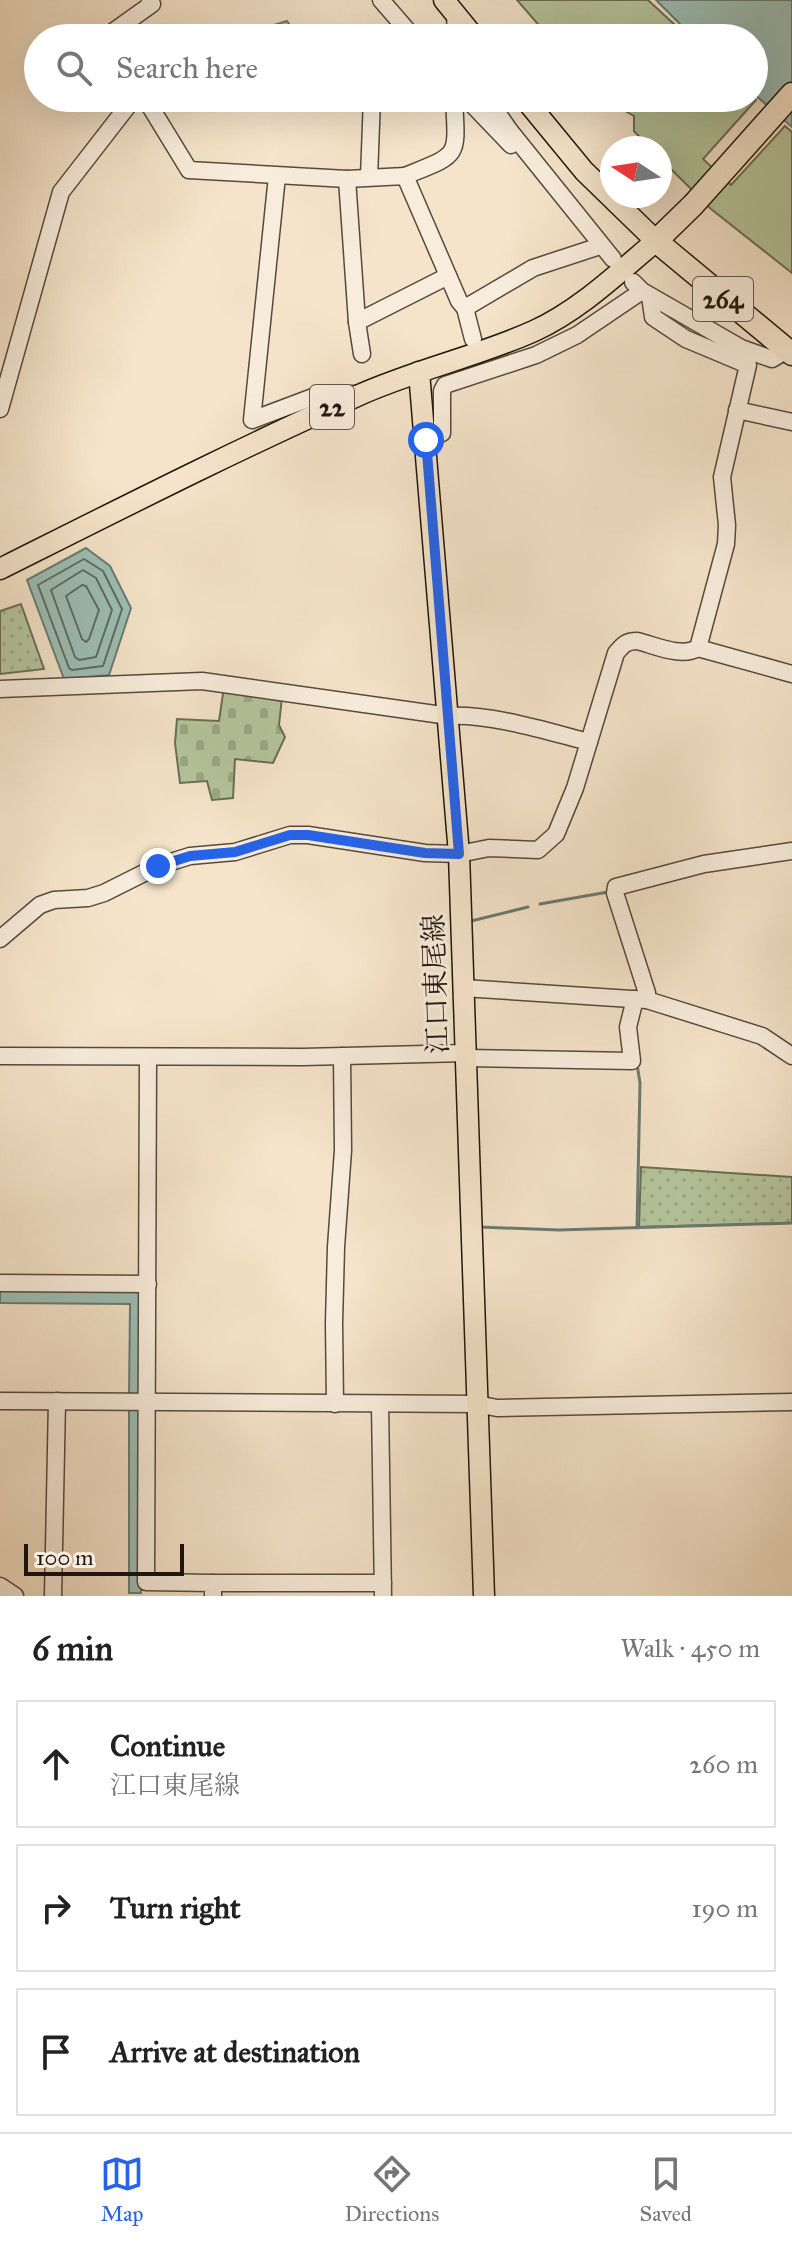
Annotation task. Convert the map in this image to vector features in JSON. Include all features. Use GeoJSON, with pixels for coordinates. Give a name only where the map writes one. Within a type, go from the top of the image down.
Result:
{"type":"FeatureCollection","features":[{"type":"Feature","properties":{"kind":"highway"},"geometry":{"type":"LineString","coordinates":[[656,241],[693,205],[792,94]]}},
{"type":"Feature","properties":{"kind":"highway","name":"264"},"geometry":{"type":"LineString","coordinates":[[656,241],[790,352]]}},
{"type":"Feature","properties":{"kind":"main road"},"geometry":{"type":"LineString","coordinates":[[449,6],[464,24]]}},
{"type":"Feature","properties":{"kind":"main road"},"geometry":{"type":"LineString","coordinates":[[536,112],[584,171],[656,241]]}},
{"type":"Feature","properties":{"kind":"main road","name":"22"},"geometry":{"type":"LineString","coordinates":[[0,569],[275,433],[362,394],[536,330],[575,307],[656,241]]}},
{"type":"Feature","properties":{"kind":"main road","name":"江口東尾線"},"geometry":{"type":"LineString","coordinates":[[419,372],[459,854],[484,1596]]}},
{"type":"Feature","properties":{"kind":"street"},"geometry":{"type":"LineString","coordinates":[[124,24],[152,4],[150,0]]}},
{"type":"Feature","properties":{"kind":"street"},"geometry":{"type":"LineString","coordinates":[[381,0],[402,24]]}},
{"type":"Feature","properties":{"kind":"street"},"geometry":{"type":"LineString","coordinates":[[0,409],[61,192],[123,112]]}},
{"type":"Feature","properties":{"kind":"street"},"geometry":{"type":"LineString","coordinates":[[154,112],[189,170],[347,179],[405,176],[447,159],[456,138],[455,112]]}},
{"type":"Feature","properties":{"kind":"street"},"geometry":{"type":"LineString","coordinates":[[369,177],[371,112]]}},
{"type":"Feature","properties":{"kind":"street"},"geometry":{"type":"LineString","coordinates":[[479,112],[510,145],[533,158]]}},
{"type":"Feature","properties":{"kind":"street"},"geometry":{"type":"LineString","coordinates":[[498,112],[613,259]]}},
{"type":"Feature","properties":{"kind":"street"},"geometry":{"type":"LineString","coordinates":[[277,176],[252,420],[321,394],[362,394]]}},
{"type":"Feature","properties":{"kind":"street"},"geometry":{"type":"LineString","coordinates":[[405,176],[465,308],[473,339]]}},
{"type":"Feature","properties":{"kind":"street"},"geometry":{"type":"LineString","coordinates":[[347,179],[362,354]]}},
{"type":"Feature","properties":{"kind":"street"},"geometry":{"type":"LineString","coordinates":[[465,308],[533,268],[600,246]]}},
{"type":"Feature","properties":{"kind":"street"},"geometry":{"type":"LineString","coordinates":[[357,322],[448,276]]}},
{"type":"Feature","properties":{"kind":"street"},"geometry":{"type":"LineString","coordinates":[[642,290],[741,348],[772,359],[790,352]]}},
{"type":"Feature","properties":{"kind":"street"},"geometry":{"type":"LineString","coordinates":[[426,440],[442,433],[442,388],[481,368],[536,355],[577,335],[642,290]]}},
{"type":"Feature","properties":{"kind":"street"},"geometry":{"type":"LineString","coordinates":[[0,939],[40,905],[104,893],[158,866],[190,856],[235,852],[290,835],[425,853],[459,854],[489,848],[538,850],[546,845],[561,823],[616,653],[624,644],[637,641],[682,652],[692,652],[698,648],[726,544],[722,477],[748,365],[686,339],[653,317],[642,290]]}},
{"type":"Feature","properties":{"kind":"street"},"geometry":{"type":"LineString","coordinates":[[737,410],[792,422]]}},
{"type":"Feature","properties":{"kind":"street"},"geometry":{"type":"LineString","coordinates":[[698,648],[792,674]]}},
{"type":"Feature","properties":{"kind":"street"},"geometry":{"type":"LineString","coordinates":[[0,689],[202,681],[449,716],[463,715],[589,742]]}},
{"type":"Feature","properties":{"kind":"street"},"geometry":{"type":"LineString","coordinates":[[0,1056],[466,1055],[632,1061],[628,1027],[647,993],[615,893],[616,887],[704,864],[792,851]]}},
{"type":"Feature","properties":{"kind":"street"},"geometry":{"type":"LineString","coordinates":[[463,988],[641,999],[762,1036],[792,1056]]}},
{"type":"Feature","properties":{"kind":"street"},"geometry":{"type":"LineString","coordinates":[[335,1404],[334,1308],[343,1150],[342,1056]]}},
{"type":"Feature","properties":{"kind":"street"},"geometry":{"type":"LineString","coordinates":[[148,1057],[146,1582],[213,1589],[383,1590],[380,1404]]}},
{"type":"Feature","properties":{"kind":"street"},"geometry":{"type":"LineString","coordinates":[[0,1283],[148,1284]]}},
{"type":"Feature","properties":{"kind":"street"},"geometry":{"type":"LineString","coordinates":[[0,1401],[477,1404],[497,1408],[792,1402]]}},
{"type":"Feature","properties":{"kind":"street"},"geometry":{"type":"LineString","coordinates":[[53,1596],[57,1401]]}},
{"type":"Feature","properties":{"kind":"street"},"geometry":{"type":"LineString","coordinates":[[0,1586],[15,1596]]}},
{"type":"Feature","properties":{"kind":"green space"},"geometry":{"type":"Polygon","coordinates":[[[517,0],[648,0],[674,24],[538,24],[517,0]]]}},
{"type":"Feature","properties":{"kind":"green space"},"geometry":{"type":"Polygon","coordinates":[[[627,112],[745,112],[703,159],[731,185],[785,126],[792,132],[792,273],[711,209],[672,170],[672,136],[639,136],[634,131],[634,116],[627,112]]]}},
{"type":"Feature","properties":{"kind":"green space"},"geometry":{"type":"Polygon","coordinates":[[[21,604],[44,669],[0,674],[0,611],[21,604]]]}},
{"type":"Feature","properties":{"kind":"green space"},"geometry":{"type":"Polygon","coordinates":[[[224,687],[282,697],[279,725],[285,737],[273,763],[235,759],[233,798],[212,800],[207,781],[180,783],[175,743],[177,719],[219,721],[224,687]]]}},
{"type":"Feature","properties":{"kind":"green space"},"geometry":{"type":"Polygon","coordinates":[[[641,1167],[792,1177],[792,1223],[639,1227],[641,1167]]]}},
{"type":"Feature","properties":{"kind":"water"},"geometry":{"type":"Polygon","coordinates":[[[656,0],[792,0],[792,127],[768,106],[768,24],[680,24],[656,0]]]}},
{"type":"Feature","properties":{"kind":"water"},"geometry":{"type":"Polygon","coordinates":[[[86,548],[110,566],[131,608],[109,675],[64,679],[27,580],[86,548]]]}},
{"type":"Feature","properties":{"kind":"water"},"geometry":{"type":"Polygon","coordinates":[[[0,1291],[143,1291],[142,1395],[129,1395],[130,1304],[0,1303],[0,1291]]]}},
{"type":"Feature","properties":{"kind":"water"},"geometry":{"type":"Polygon","coordinates":[[[129,1410],[142,1410],[141,1593],[129,1593],[129,1410]]]}},
{"type":"Feature","properties":{"kind":"waterway"},"geometry":{"type":"LineString","coordinates":[[540,904],[609,894]]}},
{"type":"Feature","properties":{"kind":"waterway"},"geometry":{"type":"LineString","coordinates":[[471,921],[528,907]]}},
{"type":"Feature","properties":{"kind":"waterway"},"geometry":{"type":"LineString","coordinates":[[637,1064],[640,1083],[637,1228]]}},
{"type":"Feature","properties":{"kind":"waterway"},"geometry":{"type":"LineString","coordinates":[[480,1227],[559,1230],[792,1223]]}},
{"type":"Feature","properties":{"kind":"route"},"geometry":{"type":"LineString","coordinates":[[158,866],[190,856],[235,852],[290,835],[425,853],[459,854],[426,440]]}}]}
